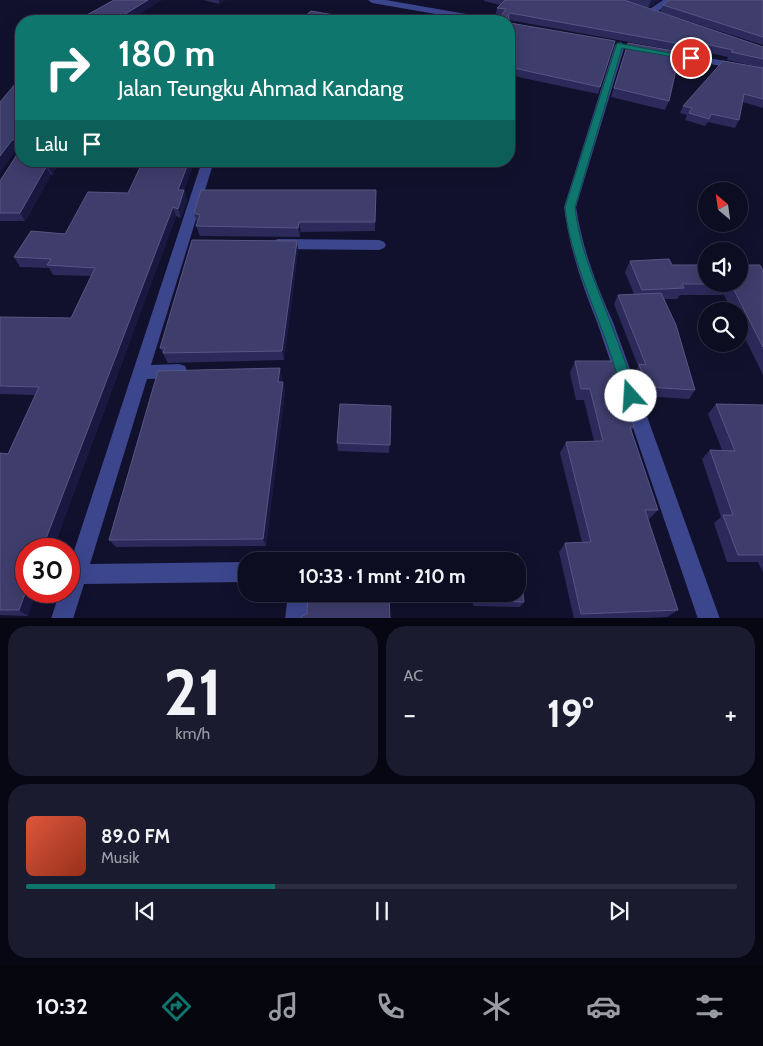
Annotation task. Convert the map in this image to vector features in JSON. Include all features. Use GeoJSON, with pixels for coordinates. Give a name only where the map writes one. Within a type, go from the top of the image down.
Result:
{"type":"FeatureCollection","features":[{"type":"Feature","properties":{"kind":"street"},"geometry":{"type":"LineString","coordinates":[[372,0],[456,15]]}},
{"type":"Feature","properties":{"kind":"street"},"geometry":{"type":"LineString","coordinates":[[650,13],[669,0]]}},
{"type":"Feature","properties":{"kind":"street"},"geometry":{"type":"LineString","coordinates":[[619,45],[570,207],[572,226],[594,298],[605,322],[708,618]]}},
{"type":"Feature","properties":{"kind":"street"},"geometry":{"type":"LineString","coordinates":[[646,50],[763,71]]}},
{"type":"Feature","properties":{"kind":"street"},"geometry":{"type":"LineString","coordinates":[[80,564],[206,167]]}},
{"type":"Feature","properties":{"kind":"street"},"geometry":{"type":"LineString","coordinates":[[181,243],[201,243]]}},
{"type":"Feature","properties":{"kind":"street"},"geometry":{"type":"LineString","coordinates":[[260,244],[379,245]]}},
{"type":"Feature","properties":{"kind":"street"},"geometry":{"type":"LineString","coordinates":[[140,372],[196,370]]}},
{"type":"Feature","properties":{"kind":"street"},"geometry":{"type":"LineString","coordinates":[[80,574],[238,572]]}},
{"type":"Feature","properties":{"kind":"street"},"geometry":{"type":"LineString","coordinates":[[296,618],[297,602]]}},
{"type":"Feature","properties":{"kind":"street"},"geometry":{"type":"LineString","coordinates":[[62,618],[67,603]]}},
{"type":"Feature","properties":{"kind":"building"},"geometry":{"type":"Polygon","coordinates":[[[114,0],[148,0],[124,15],[87,15],[114,0]]]}},
{"type":"Feature","properties":{"kind":"building"},"geometry":{"type":"Polygon","coordinates":[[[505,0],[624,0],[763,47],[763,59],[731,52],[733,50],[682,39],[681,44],[510,13],[502,15],[506,9],[497,8],[505,0]]]}},
{"type":"Feature","properties":{"kind":"building"},"geometry":{"type":"Polygon","coordinates":[[[669,0],[763,0],[763,37],[663,5],[669,0]]]}},
{"type":"Feature","properties":{"kind":"building"},"geometry":{"type":"Polygon","coordinates":[[[311,11],[334,15],[306,15],[311,11]]]}},
{"type":"Feature","properties":{"kind":"building"},"geometry":{"type":"Polygon","coordinates":[[[515,24],[615,41],[600,87],[515,68],[515,24]]]}},
{"type":"Feature","properties":{"kind":"building"},"geometry":{"type":"Polygon","coordinates":[[[628,43],[680,52],[669,101],[614,88],[628,43]]]}},
{"type":"Feature","properties":{"kind":"building"},"geometry":{"type":"Polygon","coordinates":[[[723,61],[763,68],[763,99],[744,94],[739,120],[711,114],[709,119],[689,113],[692,108],[683,106],[723,61]]]}},
{"type":"Feature","properties":{"kind":"building"},"geometry":{"type":"Polygon","coordinates":[[[15,84],[15,139],[12,140],[0,156],[0,102],[15,84]]]}},
{"type":"Feature","properties":{"kind":"building"},"geometry":{"type":"Polygon","coordinates":[[[15,158],[15,167],[46,167],[20,213],[0,213],[0,181],[15,158]]]}},
{"type":"Feature","properties":{"kind":"building"},"geometry":{"type":"Polygon","coordinates":[[[140,167],[187,167],[178,190],[184,190],[178,209],[173,207],[46,538],[15,538],[15,603],[22,603],[19,610],[0,610],[0,453],[8,454],[39,387],[0,386],[0,317],[71,318],[95,268],[47,265],[51,259],[14,257],[31,231],[65,234],[88,192],[128,193],[140,167]]]}},
{"type":"Feature","properties":{"kind":"building"},"geometry":{"type":"Polygon","coordinates":[[[201,190],[376,190],[375,222],[299,222],[298,228],[196,226],[200,215],[194,213],[201,190]]]}},
{"type":"Feature","properties":{"kind":"building"},"geometry":{"type":"Polygon","coordinates":[[[192,240],[297,241],[282,351],[163,353],[165,348],[160,348],[192,240]]]}},
{"type":"Feature","properties":{"kind":"building"},"geometry":{"type":"Polygon","coordinates":[[[669,259],[672,265],[698,265],[698,284],[682,284],[684,288],[642,290],[630,261],[669,259]]]}},
{"type":"Feature","properties":{"kind":"building"},"geometry":{"type":"Polygon","coordinates":[[[748,265],[760,265],[763,270],[763,347],[748,317],[748,302],[740,302],[735,292],[748,292],[748,265]]]}},
{"type":"Feature","properties":{"kind":"building"},"geometry":{"type":"Polygon","coordinates":[[[661,293],[676,325],[695,390],[647,387],[639,364],[646,365],[618,295],[661,293]]]}},
{"type":"Feature","properties":{"kind":"building"},"geometry":{"type":"Polygon","coordinates":[[[575,361],[619,361],[626,382],[621,382],[634,427],[630,427],[658,510],[645,510],[678,610],[581,614],[565,543],[591,542],[566,442],[603,441],[590,389],[581,389],[575,361]]]}},
{"type":"Feature","properties":{"kind":"building"},"geometry":{"type":"Polygon","coordinates":[[[280,368],[278,382],[283,382],[263,539],[109,540],[158,371],[280,368]]]}},
{"type":"Feature","properties":{"kind":"building"},"geometry":{"type":"Polygon","coordinates":[[[340,404],[391,406],[390,445],[337,443],[340,404]]]}},
{"type":"Feature","properties":{"kind":"building"},"geometry":{"type":"Polygon","coordinates":[[[716,404],[763,405],[763,555],[738,555],[723,515],[733,515],[710,450],[735,451],[716,404]]]}},
{"type":"Feature","properties":{"kind":"building"},"geometry":{"type":"Polygon","coordinates":[[[308,602],[389,602],[390,618],[301,618],[307,614],[308,602]]]}},
{"type":"Feature","properties":{"kind":"route"},"geometry":{"type":"LineString","coordinates":[[631,396],[605,322],[594,298],[572,226],[570,207],[620,45],[691,58]]}}]}
